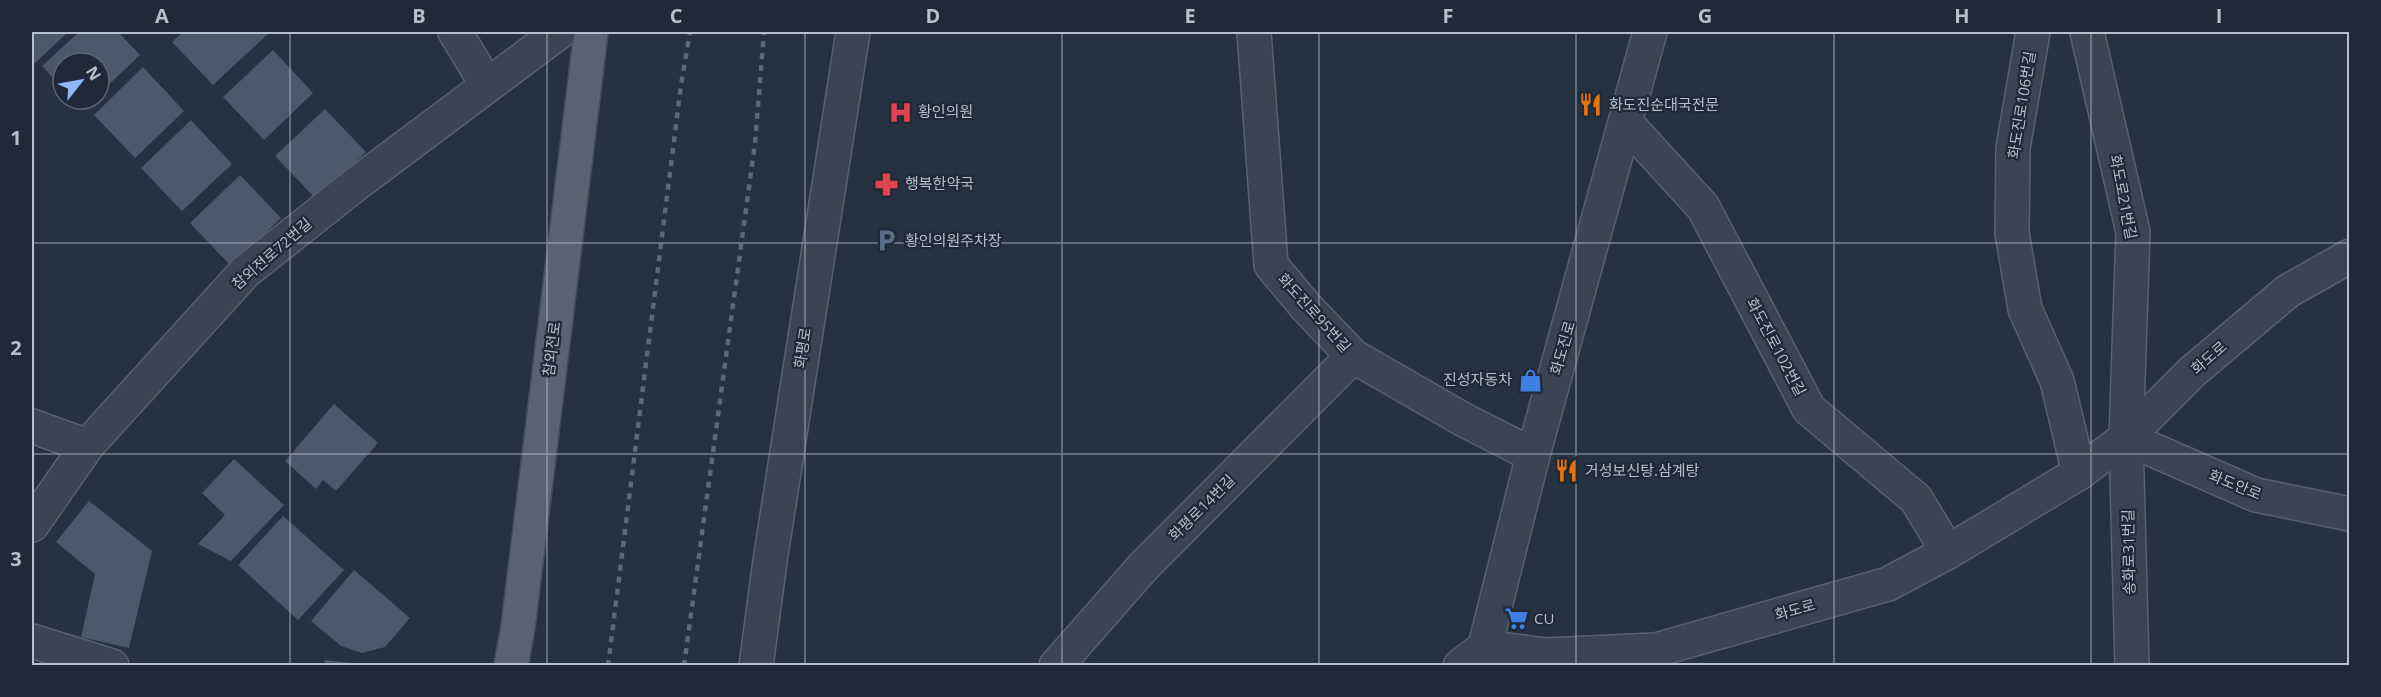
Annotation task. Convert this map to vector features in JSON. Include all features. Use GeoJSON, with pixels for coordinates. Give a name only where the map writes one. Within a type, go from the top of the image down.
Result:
{"type":"FeatureCollection","features":[{"type":"Feature","properties":{"kind":"main road","name":"참외전로"},"geometry":{"type":"LineString","coordinates":[[511,666],[520,615],[591,32]]}},
{"type":"Feature","properties":{"kind":"street"},"geometry":{"type":"LineString","coordinates":[[455,32],[487,85]]}},
{"type":"Feature","properties":{"kind":"street","name":"참외전로72번길"},"geometry":{"type":"LineString","coordinates":[[32,525],[87,446],[245,272],[360,181],[559,32]]}},
{"type":"Feature","properties":{"kind":"street","name":"화평로"},"geometry":{"type":"LineString","coordinates":[[756,666],[770,561],[853,32]]}},
{"type":"Feature","properties":{"kind":"street","name":"화도진로95번길"},"geometry":{"type":"LineString","coordinates":[[1254,32],[1271,265],[1307,308],[1353,356],[1464,420],[1533,455]]}},
{"type":"Feature","properties":{"kind":"street","name":"화도진로"},"geometry":{"type":"LineString","coordinates":[[1475,659],[1650,32]]}},
{"type":"Feature","properties":{"kind":"street","name":"화도진로106번길"},"geometry":{"type":"LineString","coordinates":[[2033,32],[2013,148],[2012,233],[2025,309],[2056,381],[2079,473]]}},
{"type":"Feature","properties":{"kind":"street","name":"화도로21번길"},"geometry":{"type":"LineString","coordinates":[[2087,32],[2133,232],[2126,438]]}},
{"type":"Feature","properties":{"kind":"street","name":"화도진로102번길"},"geometry":{"type":"LineString","coordinates":[[1626,123],[1703,207],[1809,409],[1916,499],[1948,552]]}},
{"type":"Feature","properties":{"kind":"street","name":"화도로"},"geometry":{"type":"LineString","coordinates":[[1475,659],[1656,650],[1888,584],[1948,552],[2079,473],[2126,438],[2192,372],[2288,291],[2349,256]]}},
{"type":"Feature","properties":{"kind":"street","name":"화평로14번길"},"geometry":{"type":"LineString","coordinates":[[1056,666],[1143,567],[1353,356]]}},
{"type":"Feature","properties":{"kind":"street"},"geometry":{"type":"LineString","coordinates":[[32,426],[87,446]]}},
{"type":"Feature","properties":{"kind":"street","name":"화도안로"},"geometry":{"type":"LineString","coordinates":[[2126,438],[2256,495],[2349,514]]}},
{"type":"Feature","properties":{"kind":"street","name":"송화로31번길"},"geometry":{"type":"LineString","coordinates":[[2126,438],[2132,666]]}},
{"type":"Feature","properties":{"kind":"street"},"geometry":{"type":"LineString","coordinates":[[32,641],[112,666]]}},
{"type":"Feature","properties":{"kind":"building"},"geometry":{"type":"Polygon","coordinates":[[[32,32],[68,32],[32,66],[32,32]]]}},
{"type":"Feature","properties":{"kind":"building"},"geometry":{"type":"Polygon","coordinates":[[[79,32],[118,32],[140,55],[111,83],[111,51],[58,51],[79,32]]]}},
{"type":"Feature","properties":{"kind":"building"},"geometry":{"type":"Polygon","coordinates":[[[183,32],[270,32],[213,85],[172,42],[183,32]]]}},
{"type":"Feature","properties":{"kind":"building"},"geometry":{"type":"Polygon","coordinates":[[[273,50],[313,93],[264,140],[223,97],[273,50]]]}},
{"type":"Feature","properties":{"kind":"building"},"geometry":{"type":"Polygon","coordinates":[[[51,58],[51,75],[42,66],[51,58]]]}},
{"type":"Feature","properties":{"kind":"building"},"geometry":{"type":"Polygon","coordinates":[[[143,67],[184,111],[135,158],[94,115],[98,111],[111,111],[111,98],[143,67]]]}},
{"type":"Feature","properties":{"kind":"building"},"geometry":{"type":"Polygon","coordinates":[[[325,109],[366,152],[316,199],[275,156],[325,109]]]}},
{"type":"Feature","properties":{"kind":"building"},"geometry":{"type":"Polygon","coordinates":[[[191,120],[232,164],[182,211],[141,168],[191,120]]]}},
{"type":"Feature","properties":{"kind":"building"},"geometry":{"type":"Polygon","coordinates":[[[240,175],[281,218],[231,266],[190,223],[240,175]]]}},
{"type":"Feature","properties":{"kind":"building"},"geometry":{"type":"Polygon","coordinates":[[[334,404],[378,443],[336,491],[323,480],[316,489],[285,461],[334,404]]]}},
{"type":"Feature","properties":{"kind":"building"},"geometry":{"type":"Polygon","coordinates":[[[234,459],[284,505],[231,561],[198,544],[225,515],[202,493],[234,459]]]}},
{"type":"Feature","properties":{"kind":"building"},"geometry":{"type":"Polygon","coordinates":[[[89,501],[152,551],[129,648],[81,637],[95,574],[56,542],[89,501]]]}},
{"type":"Feature","properties":{"kind":"building"},"geometry":{"type":"Polygon","coordinates":[[[283,516],[344,570],[298,620],[238,565],[283,516]]]}},
{"type":"Feature","properties":{"kind":"building"},"geometry":{"type":"Polygon","coordinates":[[[354,570],[410,618],[385,647],[362,653],[341,646],[311,621],[354,570]]]}},
{"type":"Feature","properties":{"kind":"building"},"geometry":{"type":"Polygon","coordinates":[[[325,660],[358,664],[357,666],[324,666],[325,660]]]}},
{"type":"Feature","properties":{"kind":"railway"},"geometry":{"type":"LineString","coordinates":[[608,666],[681,85],[690,32]]}},
{"type":"Feature","properties":{"kind":"railway"},"geometry":{"type":"LineString","coordinates":[[684,666],[755,143],[764,32]]}},
{"type":"Feature","properties":{"kind":"place","name":"화도진순대국전문"},"geometry":{"type":"Point","coordinates":[1591,105]}},
{"type":"Feature","properties":{"kind":"place","name":"황인의원"},"geometry":{"type":"Point","coordinates":[900,112]}},
{"type":"Feature","properties":{"kind":"place","name":"행복한약국"},"geometry":{"type":"Point","coordinates":[887,184]}},
{"type":"Feature","properties":{"kind":"place","name":"황인의원주차장"},"geometry":{"type":"Point","coordinates":[887,241]}},
{"type":"Feature","properties":{"kind":"place","name":"진성자동차"},"geometry":{"type":"Point","coordinates":[1530,380]}},
{"type":"Feature","properties":{"kind":"place","name":"거성보신탕.삼계탕"},"geometry":{"type":"Point","coordinates":[1567,471]}},
{"type":"Feature","properties":{"kind":"place","name":"CU"},"geometry":{"type":"Point","coordinates":[1516,619]}}]}
